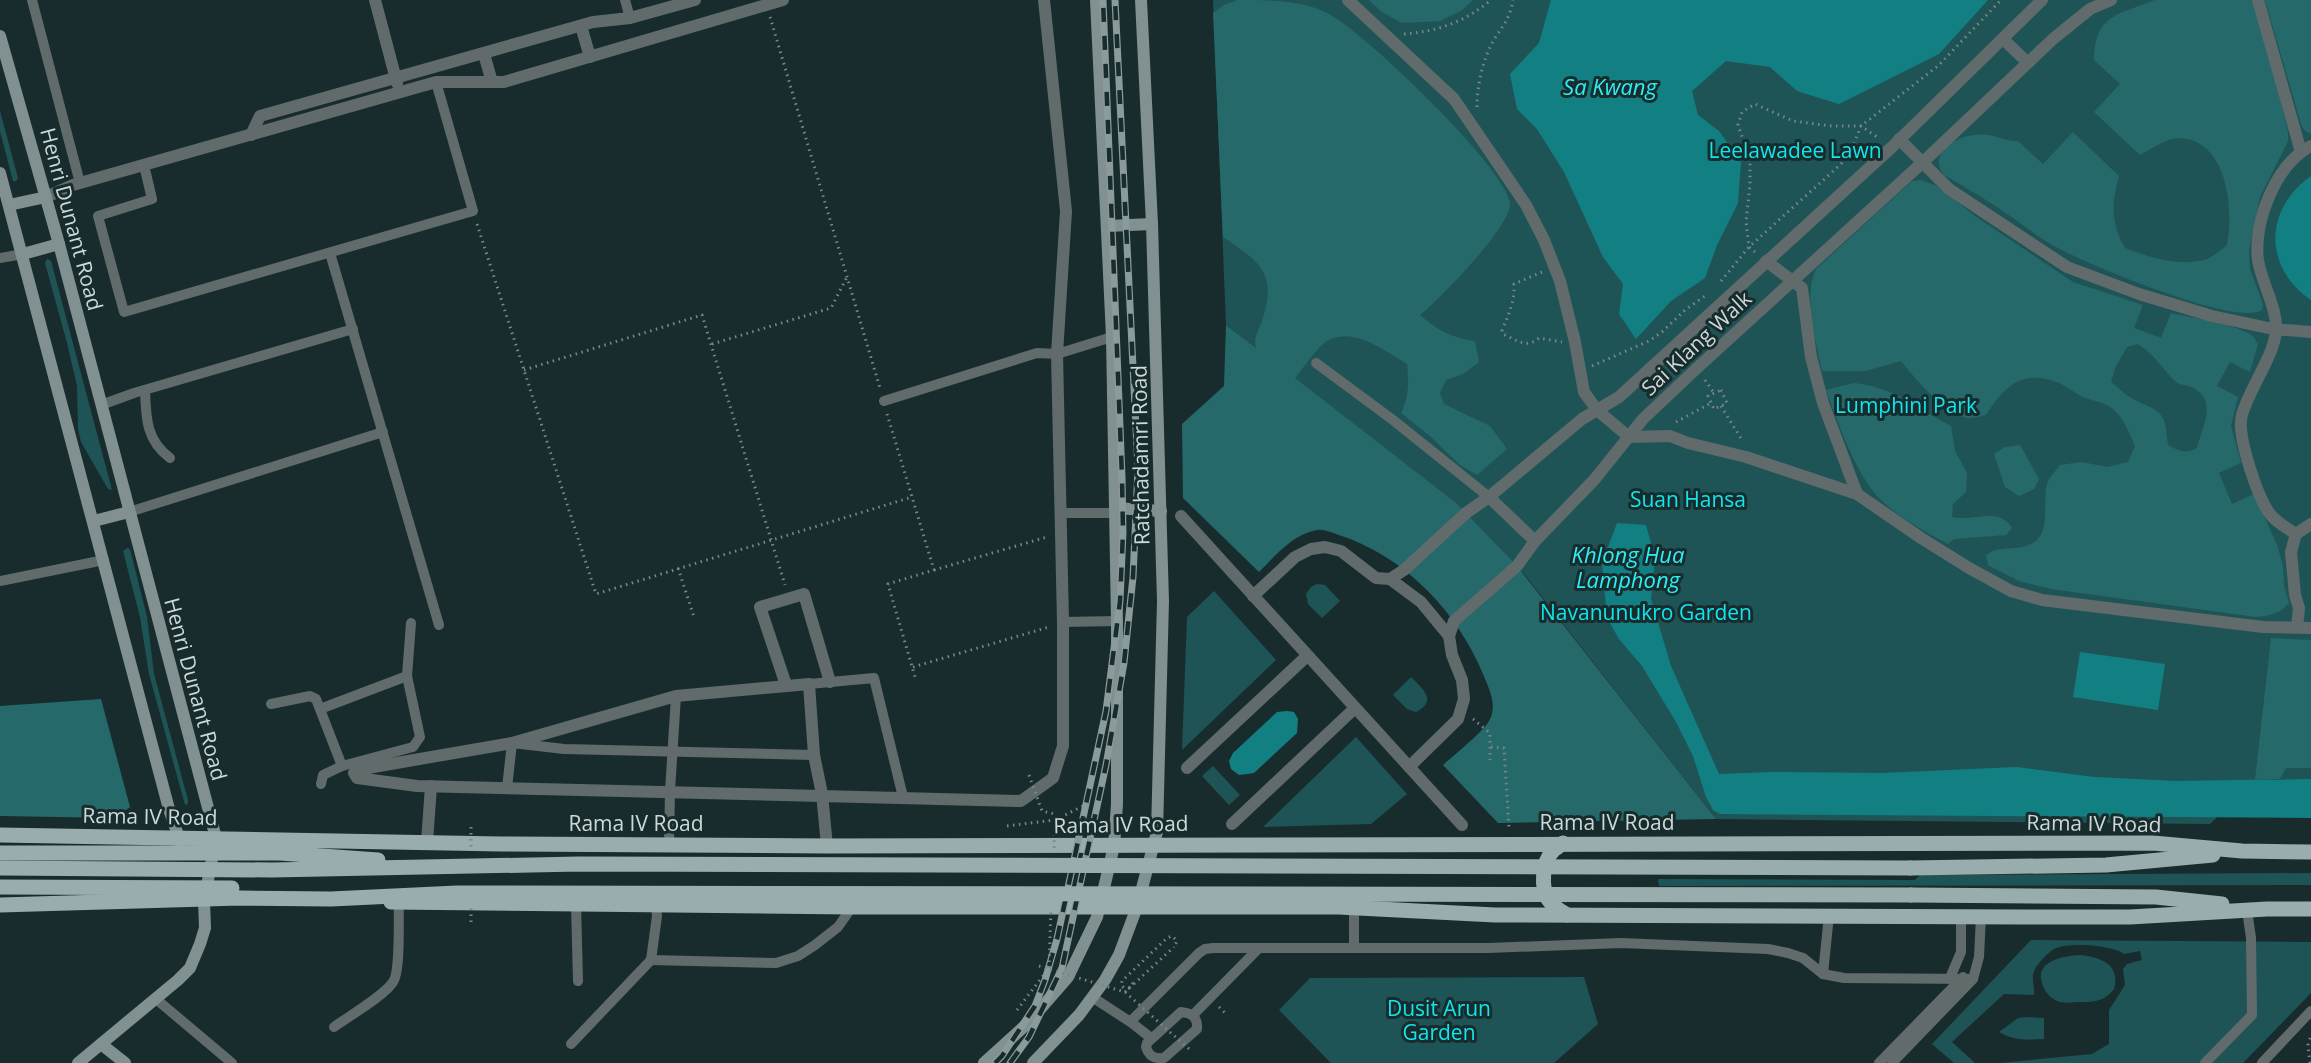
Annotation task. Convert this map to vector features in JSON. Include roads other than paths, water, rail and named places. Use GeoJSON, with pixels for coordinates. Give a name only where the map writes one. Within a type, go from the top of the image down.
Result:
{"type":"FeatureCollection","features":[{"type":"Feature","properties":{"kind":"main road","name":"Ratchadamri Road"},"geometry":{"type":"LineString","coordinates":[[984,1063],[1028,1023],[1068,977],[1099,907],[1114,846],[1117,804],[1118,621],[1112,337],[1096,0]]}},
{"type":"Feature","properties":{"kind":"main road","name":"Ratchadamri Road"},"geometry":{"type":"LineString","coordinates":[[1033,1063],[1079,1014],[1119,955],[1137,907],[1155,845],[1159,801],[1163,601],[1152,224],[1141,0]]}},
{"type":"Feature","properties":{"kind":"main road","name":"Henri Dunant Road"},"geometry":{"type":"LineString","coordinates":[[0,36],[59,244],[216,838],[204,901]]}},
{"type":"Feature","properties":{"kind":"main road"},"geometry":{"type":"LineString","coordinates":[[0,173],[177,837],[204,901],[205,928],[190,968],[78,1063]]}},
{"type":"Feature","properties":{"kind":"main road"},"geometry":{"type":"LineString","coordinates":[[9,205],[46,196]]}},
{"type":"Feature","properties":{"kind":"main road"},"geometry":{"type":"LineString","coordinates":[[1107,226],[1152,224]]}},
{"type":"Feature","properties":{"kind":"main road"},"geometry":{"type":"LineString","coordinates":[[23,254],[59,244]]}},
{"type":"Feature","properties":{"kind":"main road"},"geometry":{"type":"LineString","coordinates":[[1115,511],[1161,511]]}},
{"type":"Feature","properties":{"kind":"main road"},"geometry":{"type":"LineString","coordinates":[[94,521],[129,512]]}},
{"type":"Feature","properties":{"kind":"main road","name":"Rama IV Road"},"geometry":{"type":"LineString","coordinates":[[0,835],[828,846],[2152,843],[2242,851],[2311,852]]}},
{"type":"Feature","properties":{"kind":"main road"},"geometry":{"type":"LineString","coordinates":[[1563,843],[1551,852],[1545,864],[1544,882],[1547,897],[1555,908],[1567,915]]}},
{"type":"Feature","properties":{"kind":"main road","name":"Rama IV Road"},"geometry":{"type":"LineString","coordinates":[[0,868],[272,870],[454,865],[1910,867],[2106,865],[2168,861],[2242,851]]}},
{"type":"Feature","properties":{"kind":"main road","name":"Rama IV Road"},"geometry":{"type":"LineString","coordinates":[[0,853],[280,853],[454,865]]}},
{"type":"Feature","properties":{"kind":"main road"},"geometry":{"type":"LineString","coordinates":[[0,887],[380,889],[457,893]]}},
{"type":"Feature","properties":{"kind":"main road"},"geometry":{"type":"LineString","coordinates":[[0,905],[240,898],[331,899],[457,893],[1911,895],[2156,897],[2267,909]]}},
{"type":"Feature","properties":{"kind":"main road"},"geometry":{"type":"LineString","coordinates":[[0,898],[852,907],[1354,908],[1495,915],[2130,917],[2267,909],[2311,909]]}},
{"type":"Feature","properties":{"kind":"main road"},"geometry":{"type":"LineString","coordinates":[[101,1044],[125,1063]]}},
{"type":"Feature","properties":{"kind":"street"},"geometry":{"type":"LineString","coordinates":[[375,0],[399,92]]}},
{"type":"Feature","properties":{"kind":"street"},"geometry":{"type":"LineString","coordinates":[[251,135],[260,116],[593,22],[630,18],[696,0]]}},
{"type":"Feature","properties":{"kind":"street"},"geometry":{"type":"LineString","coordinates":[[46,196],[80,183],[436,82],[504,82],[783,0]]}},
{"type":"Feature","properties":{"kind":"street"},"geometry":{"type":"LineString","coordinates":[[828,846],[822,795],[814,755],[809,684],[676,696],[512,743],[354,772],[357,778],[430,786],[670,791],[822,795],[903,797],[1021,801],[1053,778],[1063,746],[1062,533],[1057,354],[1066,211],[1044,0]]}},
{"type":"Feature","properties":{"kind":"street"},"geometry":{"type":"LineString","coordinates":[[1348,0],[1454,99],[1526,205],[1555,268],[1575,342],[1584,392],[1597,410],[1629,437],[1670,436],[1754,460],[1857,494],[1940,550],[2011,591],[2021,594],[2043,600],[2133,612],[2263,627],[2311,628]]}},
{"type":"Feature","properties":{"kind":"street","name":"Sai Klang Walk"},"geometry":{"type":"LineString","coordinates":[[1390,579],[1404,570],[1466,513],[1489,497],[1582,419],[1619,397],[1896,143],[2042,0]]}},
{"type":"Feature","properties":{"kind":"street","name":"Sai Klang Walk"},"geometry":{"type":"LineString","coordinates":[[1449,636],[1454,621],[1517,566],[1535,541],[1594,480],[1642,419],[2054,39],[2090,9],[2111,0]]}},
{"type":"Feature","properties":{"kind":"street"},"geometry":{"type":"LineString","coordinates":[[2258,0],[2306,149],[2292,159],[2276,179],[2269,196],[2258,242],[2258,259],[2277,329],[2268,355],[2247,399],[2240,430],[2252,472],[2270,514],[2278,523],[2296,534]]}},
{"type":"Feature","properties":{"kind":"street"},"geometry":{"type":"LineString","coordinates":[[581,26],[590,57]]}},
{"type":"Feature","properties":{"kind":"street"},"geometry":{"type":"LineString","coordinates":[[2003,39],[2028,63]]}},
{"type":"Feature","properties":{"kind":"street"},"geometry":{"type":"LineString","coordinates":[[484,54],[492,82]]}},
{"type":"Feature","properties":{"kind":"street"},"geometry":{"type":"LineString","coordinates":[[1896,143],[1922,163],[1949,189],[2067,267],[2139,294],[2212,316],[2277,329],[2311,332]]}},
{"type":"Feature","properties":{"kind":"street"},"geometry":{"type":"LineString","coordinates":[[1767,261],[1802,288],[1811,357],[1823,403],[1857,494]]}},
{"type":"Feature","properties":{"kind":"street"},"geometry":{"type":"LineString","coordinates":[[1489,497],[1535,541]]}},
{"type":"Feature","properties":{"kind":"street"},"geometry":{"type":"LineString","coordinates":[[1181,516],[1462,825]]}},
{"type":"Feature","properties":{"kind":"street"},"geometry":{"type":"LineString","coordinates":[[2298,627],[2299,608],[2294,586],[2291,552],[2296,534],[2304,526],[2311,524]]}},
{"type":"Feature","properties":{"kind":"street"},"geometry":{"type":"LineString","coordinates":[[1253,596],[1295,557],[1311,549],[1325,547],[1341,551],[1376,578],[1390,579],[1421,602],[1449,636],[1452,655],[1462,680],[1464,699],[1458,718],[1409,767]]}},
{"type":"Feature","properties":{"kind":"street"},"geometry":{"type":"LineString","coordinates":[[786,685],[760,607],[804,594],[830,682]]}},
{"type":"Feature","properties":{"kind":"street"},"geometry":{"type":"LineString","coordinates":[[1187,768],[1307,656]]}},
{"type":"Feature","properties":{"kind":"street"},"geometry":{"type":"LineString","coordinates":[[1232,824],[1355,708]]}},
{"type":"Feature","properties":{"kind":"street"},"geometry":{"type":"LineString","coordinates":[[427,842],[430,786]]}},
{"type":"Feature","properties":{"kind":"lane"},"geometry":{"type":"LineString","coordinates":[[32,0],[80,183]]}},
{"type":"Feature","properties":{"kind":"lane"},"geometry":{"type":"LineString","coordinates":[[625,0],[630,18]]}},
{"type":"Feature","properties":{"kind":"lane"},"geometry":{"type":"LineString","coordinates":[[144,165],[152,199],[98,216],[124,312],[473,211],[436,82]]}},
{"type":"Feature","properties":{"kind":"lane"},"geometry":{"type":"LineString","coordinates":[[330,253],[439,625]]}},
{"type":"Feature","properties":{"kind":"lane"},"geometry":{"type":"LineString","coordinates":[[0,258],[23,254]]}},
{"type":"Feature","properties":{"kind":"lane"},"geometry":{"type":"LineString","coordinates":[[101,405],[353,329]]}},
{"type":"Feature","properties":{"kind":"lane"},"geometry":{"type":"LineString","coordinates":[[884,401],[1037,353],[1057,354],[1112,337]]}},
{"type":"Feature","properties":{"kind":"lane"},"geometry":{"type":"LineString","coordinates":[[1316,363],[1393,420],[1489,497]]}},
{"type":"Feature","properties":{"kind":"lane"},"geometry":{"type":"LineString","coordinates":[[145,390],[150,433],[157,448],[170,458]]}},
{"type":"Feature","properties":{"kind":"lane"},"geometry":{"type":"LineString","coordinates":[[129,512],[383,432]]}},
{"type":"Feature","properties":{"kind":"lane"},"geometry":{"type":"LineString","coordinates":[[1061,513],[1115,511]]}},
{"type":"Feature","properties":{"kind":"lane"},"geometry":{"type":"LineString","coordinates":[[0,581],[104,560]]}},
{"type":"Feature","properties":{"kind":"lane"},"geometry":{"type":"LineString","coordinates":[[1063,622],[1118,621]]}},
{"type":"Feature","properties":{"kind":"lane"},"geometry":{"type":"LineString","coordinates":[[321,784],[323,775],[342,766],[412,747],[420,737],[407,676],[411,624]]}},
{"type":"Feature","properties":{"kind":"lane"},"geometry":{"type":"LineString","coordinates":[[320,709],[407,676]]}},
{"type":"Feature","properties":{"kind":"lane"},"geometry":{"type":"LineString","coordinates":[[809,684],[874,678],[903,797]]}},
{"type":"Feature","properties":{"kind":"lane"},"geometry":{"type":"LineString","coordinates":[[271,704],[310,696],[316,699],[342,766],[345,770],[354,772]]}},
{"type":"Feature","properties":{"kind":"lane"},"geometry":{"type":"LineString","coordinates":[[669,844],[676,696]]}},
{"type":"Feature","properties":{"kind":"lane"},"geometry":{"type":"LineString","coordinates":[[507,788],[512,743],[564,749],[814,755]]}},
{"type":"Feature","properties":{"kind":"lane"},"geometry":{"type":"LineString","coordinates":[[333,1027],[380,994],[394,981],[397,967],[399,903]]}},
{"type":"Feature","properties":{"kind":"lane"},"geometry":{"type":"LineString","coordinates":[[576,904],[578,981]]}},
{"type":"Feature","properties":{"kind":"lane"},"geometry":{"type":"LineString","coordinates":[[571,1044],[651,960],[657,916],[656,905]]}},
{"type":"Feature","properties":{"kind":"lane"},"geometry":{"type":"LineString","coordinates":[[651,960],[776,963],[798,956],[815,945],[838,927],[852,907]]}},
{"type":"Feature","properties":{"kind":"lane"},"geometry":{"type":"LineString","coordinates":[[1354,908],[1354,948]]}},
{"type":"Feature","properties":{"kind":"lane"},"geometry":{"type":"LineString","coordinates":[[2205,1063],[2252,1014],[2251,938],[2247,910]]}},
{"type":"Feature","properties":{"kind":"lane"},"geometry":{"type":"LineString","coordinates":[[1823,974],[1829,915]]}},
{"type":"Feature","properties":{"kind":"lane"},"geometry":{"type":"LineString","coordinates":[[1950,978],[1961,952],[1961,915]]}},
{"type":"Feature","properties":{"kind":"lane"},"geometry":{"type":"LineString","coordinates":[[1892,1063],[1968,978],[1979,957],[1981,916]]}},
{"type":"Feature","properties":{"kind":"lane"},"geometry":{"type":"LineString","coordinates":[[1132,1023],[1132,1020],[1205,949],[1488,948],[1621,943],[1768,949],[1803,958],[1823,974],[1844,978],[1968,978]]}},
{"type":"Feature","properties":{"kind":"lane"},"geometry":{"type":"LineString","coordinates":[[1193,1016],[1259,948]]}},
{"type":"Feature","properties":{"kind":"lane"},"geometry":{"type":"LineString","coordinates":[[1879,1063],[1968,978]]}},
{"type":"Feature","properties":{"kind":"lane"},"geometry":{"type":"LineString","coordinates":[[1092,997],[1151,1038]]}},
{"type":"Feature","properties":{"kind":"lane"},"geometry":{"type":"LineString","coordinates":[[156,999],[232,1063]]}},
{"type":"Feature","properties":{"kind":"lane"},"geometry":{"type":"LineString","coordinates":[[2262,1063],[2311,1011]]}},
{"type":"Feature","properties":{"kind":"lane"},"geometry":{"type":"LineString","coordinates":[[1186,1012],[1193,1016],[1197,1029],[1164,1058],[1153,1060],[1146,1047],[1151,1038],[1177,1014],[1186,1012]]}},
{"type":"Feature","properties":{"kind":"water","name":"Sa Kwang"},"geometry":{"type":"Polygon","coordinates":[[[1551,0],[1988,0],[1939,54],[1839,104],[1797,91],[1770,67],[1726,61],[1692,91],[1698,115],[1719,131],[1741,162],[1738,203],[1717,245],[1705,278],[1671,301],[1636,339],[1619,314],[1623,284],[1603,257],[1564,172],[1537,129],[1517,109],[1510,74],[1539,43],[1551,0]]]}},
{"type":"Feature","properties":{"kind":"water"},"geometry":{"type":"Polygon","coordinates":[[[2311,176],[2311,300],[2295,287],[2284,271],[2275,238],[2284,205],[2296,189],[2311,176]]]}},
{"type":"Feature","properties":{"kind":"water","name":"Khlong Hua Lamphong"},"geometry":{"type":"Polygon","coordinates":[[[1617,523],[1646,525],[1655,558],[1651,599],[1671,666],[1719,774],[1882,773],[2017,767],[2094,777],[2175,781],[2311,779],[2311,818],[1720,814],[1713,810],[1706,797],[1693,756],[1676,722],[1642,666],[1619,639],[1607,618],[1602,563],[1617,523]]]}},
{"type":"Feature","properties":{"kind":"water"},"geometry":{"type":"Polygon","coordinates":[[[2080,652],[2165,664],[2158,710],[2073,697],[2080,652]]]}},
{"type":"Feature","properties":{"kind":"water"},"geometry":{"type":"Polygon","coordinates":[[[1277,712],[1294,712],[1298,719],[1297,733],[1254,773],[1239,775],[1231,769],[1229,761],[1233,753],[1277,712]]]}},
{"type":"Feature","properties":{"kind":"railway"},"geometry":{"type":"LineString","coordinates":[[995,1063],[1035,1006],[1057,939],[1106,711],[1120,601],[1123,532],[1122,477],[1103,0]]}},
{"type":"Feature","properties":{"kind":"railway"},"geometry":{"type":"LineString","coordinates":[[1010,1063],[1029,1037],[1062,968],[1106,765],[1124,663],[1133,577],[1138,469],[1115,0]]}},
{"type":"Feature","properties":{"kind":"park label","name":"Leelawadee Lawn"},"geometry":{"type":"Point","coordinates":[1795,150]}},
{"type":"Feature","properties":{"kind":"park label","name":"Lumphini Park"},"geometry":{"type":"Point","coordinates":[1906,405]}},
{"type":"Feature","properties":{"kind":"park label","name":"Suan Hansa"},"geometry":{"type":"Point","coordinates":[1688,499]}},
{"type":"Feature","properties":{"kind":"park label","name":"Navanunukro Garden"},"geometry":{"type":"Point","coordinates":[1646,612]}},
{"type":"Feature","properties":{"kind":"park label","name":"Dusit Arun Garden"},"geometry":{"type":"Point","coordinates":[1439,1020]}}]}
